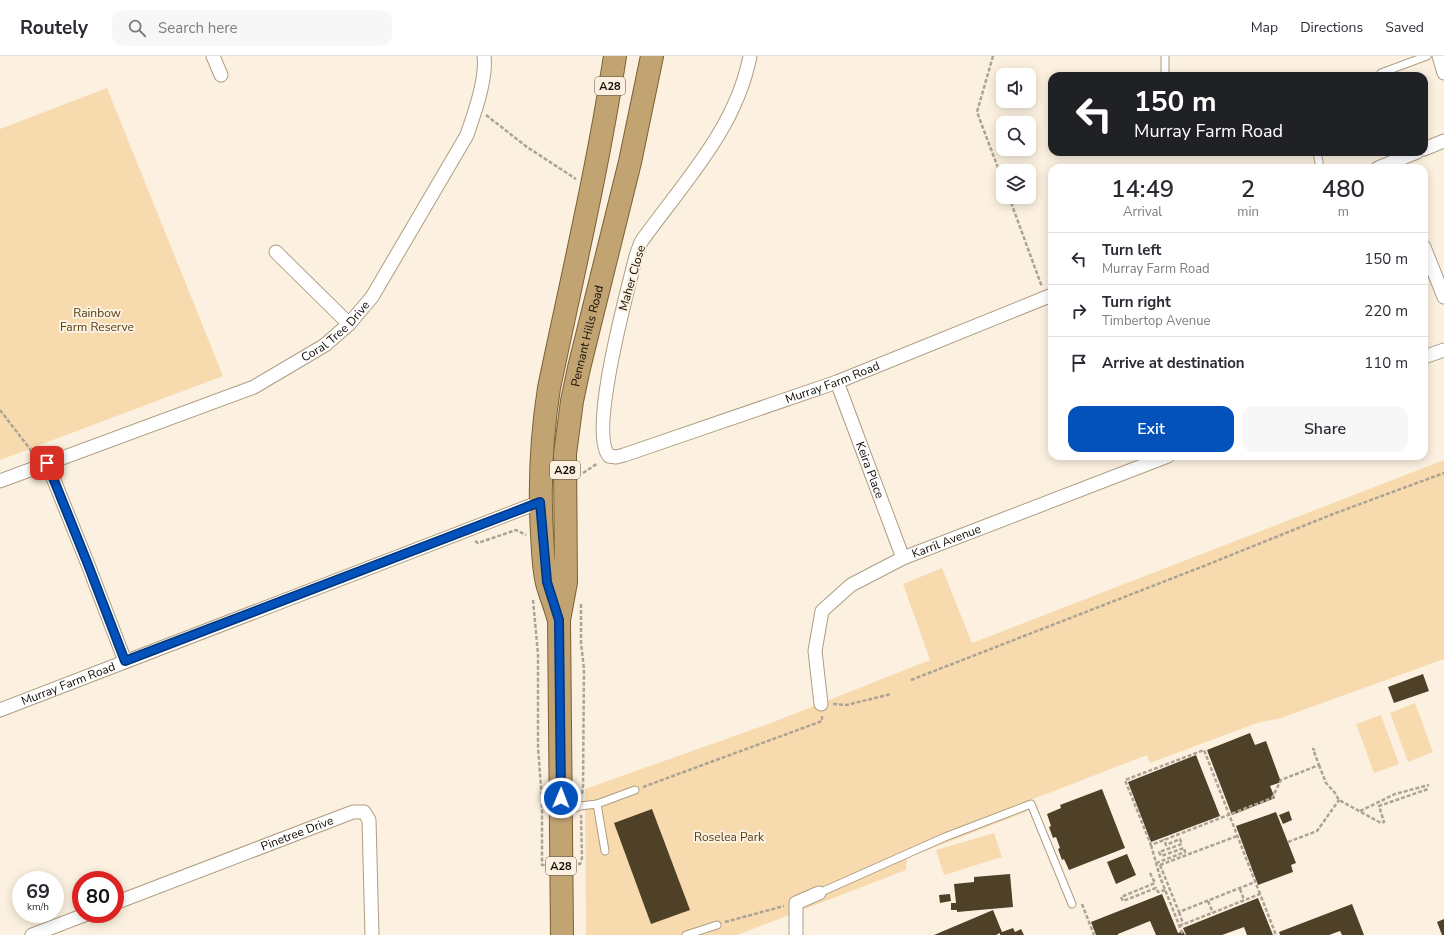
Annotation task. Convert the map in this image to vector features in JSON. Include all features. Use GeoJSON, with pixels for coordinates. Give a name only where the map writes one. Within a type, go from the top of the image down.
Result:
{"type":"FeatureCollection","features":[{"type":"Feature","properties":{"kind":"highway","name":"Pennant Hills Road"},"geometry":{"type":"LineString","coordinates":[[562,935],[571,810],[559,620],[547,582],[540,502],[540,459],[549,388],[606,116],[615,56]]}},
{"type":"Feature","properties":{"kind":"highway","name":"Pennant Hills Road"},"geometry":{"type":"LineString","coordinates":[[559,620],[566,582],[565,454],[572,401],[630,162],[652,56]]}},
{"type":"Feature","properties":{"kind":"highway"},"geometry":{"type":"LineString","coordinates":[[540,502],[548,498],[553,492],[555,474],[565,454]]}},
{"type":"Feature","properties":{"kind":"street"},"geometry":{"type":"LineString","coordinates":[[213,56],[221,75]]}},
{"type":"Feature","properties":{"kind":"street","name":"Coral Tree Drive"},"geometry":{"type":"LineString","coordinates":[[0,481],[254,387],[325,345],[349,324],[372,297],[467,135],[477,108],[485,64],[484,56]]}},
{"type":"Feature","properties":{"kind":"street","name":"Maher Close"},"geometry":{"type":"LineString","coordinates":[[609,456],[605,450],[603,442],[604,406],[612,357],[636,256],[641,242],[704,159],[733,110],[748,67],[750,56]]}},
{"type":"Feature","properties":{"kind":"street"},"geometry":{"type":"LineString","coordinates":[[1439,56],[1444,73]]}},
{"type":"Feature","properties":{"kind":"street"},"geometry":{"type":"LineString","coordinates":[[1428,147],[1444,141]]}},
{"type":"Feature","properties":{"kind":"street"},"geometry":{"type":"LineString","coordinates":[[1396,164],[1411,156]]}},
{"type":"Feature","properties":{"kind":"street"},"geometry":{"type":"LineString","coordinates":[[276,252],[349,324]]}},
{"type":"Feature","properties":{"kind":"street"},"geometry":{"type":"LineString","coordinates":[[1428,257],[1444,297]]}},
{"type":"Feature","properties":{"kind":"street","name":"Murray Farm Road"},"geometry":{"type":"LineString","coordinates":[[609,456],[616,457],[624,455],[837,382],[1048,296]]}},
{"type":"Feature","properties":{"kind":"street"},"geometry":{"type":"LineString","coordinates":[[1428,356],[1444,350]]}},
{"type":"Feature","properties":{"kind":"street","name":"Keira Place"},"geometry":{"type":"LineString","coordinates":[[837,382],[903,558]]}},
{"type":"Feature","properties":{"kind":"street","name":"Karril Avenue"},"geometry":{"type":"LineString","coordinates":[[821,704],[815,651],[822,611],[851,585],[903,558],[1158,460]]}},
{"type":"Feature","properties":{"kind":"street"},"geometry":{"type":"LineString","coordinates":[[42,465],[87,562],[125,661]]}},
{"type":"Feature","properties":{"kind":"street","name":"Murray Farm Road"},"geometry":{"type":"LineString","coordinates":[[0,710],[540,502]]}},
{"type":"Feature","properties":{"kind":"street","name":"Pinetree Drive"},"geometry":{"type":"LineString","coordinates":[[124,900],[353,812],[364,812],[368,820],[372,935]]}},
{"type":"Feature","properties":{"kind":"street"},"geometry":{"type":"LineString","coordinates":[[796,935],[796,903],[819,893]]}},
{"type":"Feature","properties":{"kind":"street"},"geometry":{"type":"LineString","coordinates":[[32,935],[72,920]]}},
{"type":"Feature","properties":{"kind":"lane"},"geometry":{"type":"LineString","coordinates":[[1164,70],[1165,56]]}},
{"type":"Feature","properties":{"kind":"lane"},"geometry":{"type":"LineString","coordinates":[[1384,72],[1427,56]]}},
{"type":"Feature","properties":{"kind":"lane"},"geometry":{"type":"LineString","coordinates":[[571,810],[597,804],[635,790]]}},
{"type":"Feature","properties":{"kind":"lane"},"geometry":{"type":"LineString","coordinates":[[597,804],[605,851]]}},
{"type":"Feature","properties":{"kind":"lane"},"geometry":{"type":"LineString","coordinates":[[819,893],[945,837],[1031,804],[1072,904]]}},
{"type":"Feature","properties":{"kind":"lane"},"geometry":{"type":"LineString","coordinates":[[686,935],[717,925]]}},
{"type":"Feature","properties":{"kind":"path"},"geometry":{"type":"LineString","coordinates":[[993,56],[977,112],[997,164]]}},
{"type":"Feature","properties":{"kind":"path"},"geometry":{"type":"LineString","coordinates":[[477,108],[527,147],[578,181]]}},
{"type":"Feature","properties":{"kind":"path"},"geometry":{"type":"LineString","coordinates":[[1012,204],[1048,294]]}},
{"type":"Feature","properties":{"kind":"path"},"geometry":{"type":"LineString","coordinates":[[0,410],[42,465]]}},
{"type":"Feature","properties":{"kind":"path"},"geometry":{"type":"LineString","coordinates":[[581,474],[609,456]]}},
{"type":"Feature","properties":{"kind":"path"},"geometry":{"type":"LineString","coordinates":[[911,680],[1333,514],[1444,473]]}},
{"type":"Feature","properties":{"kind":"path"},"geometry":{"type":"LineString","coordinates":[[461,532],[478,543],[516,530],[528,536]]}},
{"type":"Feature","properties":{"kind":"path"},"geometry":{"type":"LineString","coordinates":[[532,593],[538,654],[538,747],[542,801],[542,865]]}},
{"type":"Feature","properties":{"kind":"path"},"geometry":{"type":"LineString","coordinates":[[580,864],[582,858],[582,838],[571,810],[583,786],[584,677],[581,643],[581,597]]}},
{"type":"Feature","properties":{"kind":"path"},"geometry":{"type":"LineString","coordinates":[[635,790],[822,720],[821,704],[847,705],[891,694]]}},
{"type":"Feature","properties":{"kind":"path"},"geometry":{"type":"LineString","coordinates":[[1315,750],[1313,749],[1326,784],[1335,793],[1339,800],[1381,823],[1384,822],[1379,806],[1428,787],[1395,794],[1360,811]]}},
{"type":"Feature","properties":{"kind":"path"},"geometry":{"type":"LineString","coordinates":[[1183,935],[1165,890],[1151,845],[1125,780],[1204,750],[1276,935]]}},
{"type":"Feature","properties":{"kind":"path"},"geometry":{"type":"LineString","coordinates":[[1151,845],[1272,798],[1281,780],[1319,765]]}},
{"type":"Feature","properties":{"kind":"path"},"geometry":{"type":"LineString","coordinates":[[1288,842],[1317,831],[1339,800]]}},
{"type":"Feature","properties":{"kind":"path"},"geometry":{"type":"LineString","coordinates":[[1160,865],[1237,836]]}},
{"type":"Feature","properties":{"kind":"path"},"geometry":{"type":"LineString","coordinates":[[1156,863],[1185,852],[1184,848],[1161,856],[1160,852],[1182,844],[1180,839],[1166,845],[1164,839]]}},
{"type":"Feature","properties":{"kind":"path"},"geometry":{"type":"LineString","coordinates":[[1156,863],[1160,865],[1183,924]]}},
{"type":"Feature","properties":{"kind":"path"},"geometry":{"type":"LineString","coordinates":[[1150,873],[1155,884],[1121,897],[1123,901],[1156,888],[1158,892],[1165,890]]}},
{"type":"Feature","properties":{"kind":"path"},"geometry":{"type":"LineString","coordinates":[[1179,912],[1255,882]]}},
{"type":"Feature","properties":{"kind":"path"},"geometry":{"type":"LineString","coordinates":[[1240,888],[1244,900]]}},
{"type":"Feature","properties":{"kind":"path"},"geometry":{"type":"LineString","coordinates":[[1179,926],[1260,894]]}},
{"type":"Feature","properties":{"kind":"path"},"geometry":{"type":"LineString","coordinates":[[1072,904],[1081,901],[1094,935]]}},
{"type":"Feature","properties":{"kind":"path"},"geometry":{"type":"LineString","coordinates":[[1208,901],[1212,913]]}},
{"type":"Feature","properties":{"kind":"path"},"geometry":{"type":"LineString","coordinates":[[717,925],[796,903]]}},
{"type":"Feature","properties":{"kind":"green space","name":"Rainbow Farm Reserve"},"geometry":{"type":"Polygon","coordinates":[[[107,88],[223,376],[0,460],[0,129],[107,88]]]}},
{"type":"Feature","properties":{"kind":"green space","name":"Roselea Park"},"geometry":{"type":"Polygon","coordinates":[[[1444,460],[1444,659],[1281,718],[1257,723],[1150,763],[1147,755],[1023,803],[1026,812],[907,858],[906,870],[737,935],[586,935],[585,789],[771,723],[930,660],[903,584],[942,568],[972,643],[1444,460]]]}},
{"type":"Feature","properties":{"kind":"green space"},"geometry":{"type":"Polygon","coordinates":[[[1415,703],[1433,752],[1408,762],[1390,713],[1415,703]]]}},
{"type":"Feature","properties":{"kind":"green space"},"geometry":{"type":"Polygon","coordinates":[[[1381,715],[1399,764],[1374,773],[1356,724],[1381,715]]]}},
{"type":"Feature","properties":{"kind":"green space"},"geometry":{"type":"Polygon","coordinates":[[[994,833],[1002,857],[944,875],[936,850],[994,833]]]}},
{"type":"Feature","properties":{"kind":"building"},"geometry":{"type":"Polygon","coordinates":[[[1423,674],[1429,691],[1394,703],[1388,687],[1423,674]]]}},
{"type":"Feature","properties":{"kind":"building"},"geometry":{"type":"Polygon","coordinates":[[[1250,733],[1255,745],[1266,741],[1281,782],[1270,786],[1275,798],[1232,815],[1207,750],[1250,733]]]}},
{"type":"Feature","properties":{"kind":"building"},"geometry":{"type":"Polygon","coordinates":[[[1196,755],[1220,816],[1151,842],[1128,782],[1196,755]]]}},
{"type":"Feature","properties":{"kind":"building"},"geometry":{"type":"Polygon","coordinates":[[[1102,789],[1125,848],[1069,870],[1064,859],[1062,860],[1056,837],[1053,838],[1049,827],[1051,826],[1047,814],[1061,808],[1060,805],[1102,789]]]}},
{"type":"Feature","properties":{"kind":"building"},"geometry":{"type":"Polygon","coordinates":[[[652,809],[690,910],[651,924],[614,823],[652,809]]]}},
{"type":"Feature","properties":{"kind":"building"},"geometry":{"type":"Polygon","coordinates":[[[1289,811],[1292,820],[1283,824],[1279,815],[1289,811]]]}},
{"type":"Feature","properties":{"kind":"building"},"geometry":{"type":"Polygon","coordinates":[[[1276,812],[1296,863],[1291,865],[1293,872],[1258,885],[1236,826],[1276,812]]]}},
{"type":"Feature","properties":{"kind":"building"},"geometry":{"type":"Polygon","coordinates":[[[1127,854],[1136,875],[1116,884],[1107,862],[1127,854]]]}},
{"type":"Feature","properties":{"kind":"building"},"geometry":{"type":"Polygon","coordinates":[[[1010,874],[1013,907],[957,912],[957,910],[951,910],[951,903],[956,903],[954,884],[974,882],[974,877],[1010,874]]]}},
{"type":"Feature","properties":{"kind":"building"},"geometry":{"type":"Polygon","coordinates":[[[950,894],[951,901],[940,903],[939,895],[950,894]]]}},
{"type":"Feature","properties":{"kind":"building"},"geometry":{"type":"Polygon","coordinates":[[[1162,894],[1178,933],[1183,931],[1185,935],[1156,935],[1150,921],[1118,935],[1096,935],[1091,922],[1162,894]]]}},
{"type":"Feature","properties":{"kind":"building"},"geometry":{"type":"Polygon","coordinates":[[[1258,898],[1273,935],[1247,935],[1244,927],[1222,935],[1186,935],[1183,928],[1258,898]]]}},
{"type":"Feature","properties":{"kind":"building"},"geometry":{"type":"Polygon","coordinates":[[[1352,904],[1364,935],[1342,935],[1340,931],[1329,935],[1280,935],[1279,932],[1352,904]]]}},
{"type":"Feature","properties":{"kind":"building"},"geometry":{"type":"Polygon","coordinates":[[[993,910],[1002,932],[1013,928],[1015,932],[1021,929],[1024,935],[1000,935],[1000,933],[996,935],[934,935],[993,910]]]}},
{"type":"Feature","properties":{"kind":"building"},"geometry":{"type":"Polygon","coordinates":[[[1444,919],[1444,935],[1442,935],[1437,922],[1444,919]]]}},
{"type":"Feature","properties":{"kind":"route"},"geometry":{"type":"LineString","coordinates":[[47,463],[107,612],[125,661],[540,502],[547,582],[559,620],[561,798]]}}]}
